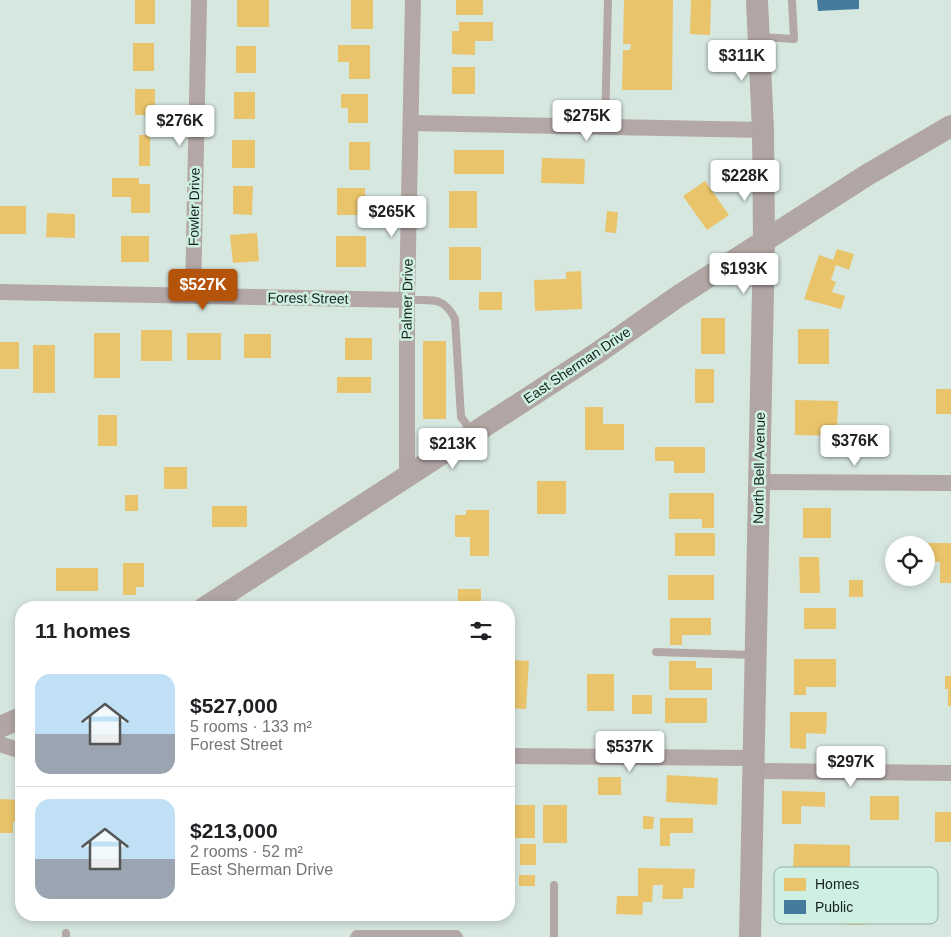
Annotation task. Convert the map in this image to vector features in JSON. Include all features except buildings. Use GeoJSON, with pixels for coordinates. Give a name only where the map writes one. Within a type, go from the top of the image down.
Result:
{"type":"FeatureCollection","features":[{"type":"Feature","properties":{"kind":"main road","name":"North Bell Avenue"},"geometry":{"type":"LineString","coordinates":[[750,937],[764,241],[763,130],[757,0]]}},
{"type":"Feature","properties":{"kind":"main road","name":"East Sherman Drive"},"geometry":{"type":"LineString","coordinates":[[215,601],[473,434],[764,241],[867,175],[951,126]]}},
{"type":"Feature","properties":{"kind":"main road"},"geometry":{"type":"LineString","coordinates":[[0,727],[15,721]]}},
{"type":"Feature","properties":{"kind":"street","name":"Fowler Drive"},"geometry":{"type":"LineString","coordinates":[[193,295],[198,0]]}},
{"type":"Feature","properties":{"kind":"street","name":"Palmer Drive"},"geometry":{"type":"LineString","coordinates":[[407,477],[407,300],[414,0]]}},
{"type":"Feature","properties":{"kind":"street"},"geometry":{"type":"LineString","coordinates":[[411,122],[763,130]]}},
{"type":"Feature","properties":{"kind":"street","name":"Forest Street"},"geometry":{"type":"LineString","coordinates":[[0,292],[407,300]]}},
{"type":"Feature","properties":{"kind":"street"},"geometry":{"type":"LineString","coordinates":[[758,482],[951,483]]}},
{"type":"Feature","properties":{"kind":"street"},"geometry":{"type":"LineString","coordinates":[[0,744],[15,749]]}},
{"type":"Feature","properties":{"kind":"street"},"geometry":{"type":"LineString","coordinates":[[515,756],[951,773]]}},
{"type":"Feature","properties":{"kind":"lane"},"geometry":{"type":"LineString","coordinates":[[605,126],[608,0]]}},
{"type":"Feature","properties":{"kind":"lane"},"geometry":{"type":"LineString","coordinates":[[759,37],[794,39],[792,0]]}},
{"type":"Feature","properties":{"kind":"lane"},"geometry":{"type":"LineString","coordinates":[[407,300],[441,301],[450,308],[455,320],[461,416],[473,434]]}},
{"type":"Feature","properties":{"kind":"lane"},"geometry":{"type":"LineString","coordinates":[[656,652],[755,655]]}},
{"type":"Feature","properties":{"kind":"lane"},"geometry":{"type":"LineString","coordinates":[[554,885],[554,937]]}},
{"type":"Feature","properties":{"kind":"lane"},"geometry":{"type":"LineString","coordinates":[[354,937],[356,934],[457,934],[459,937]]}}]}
